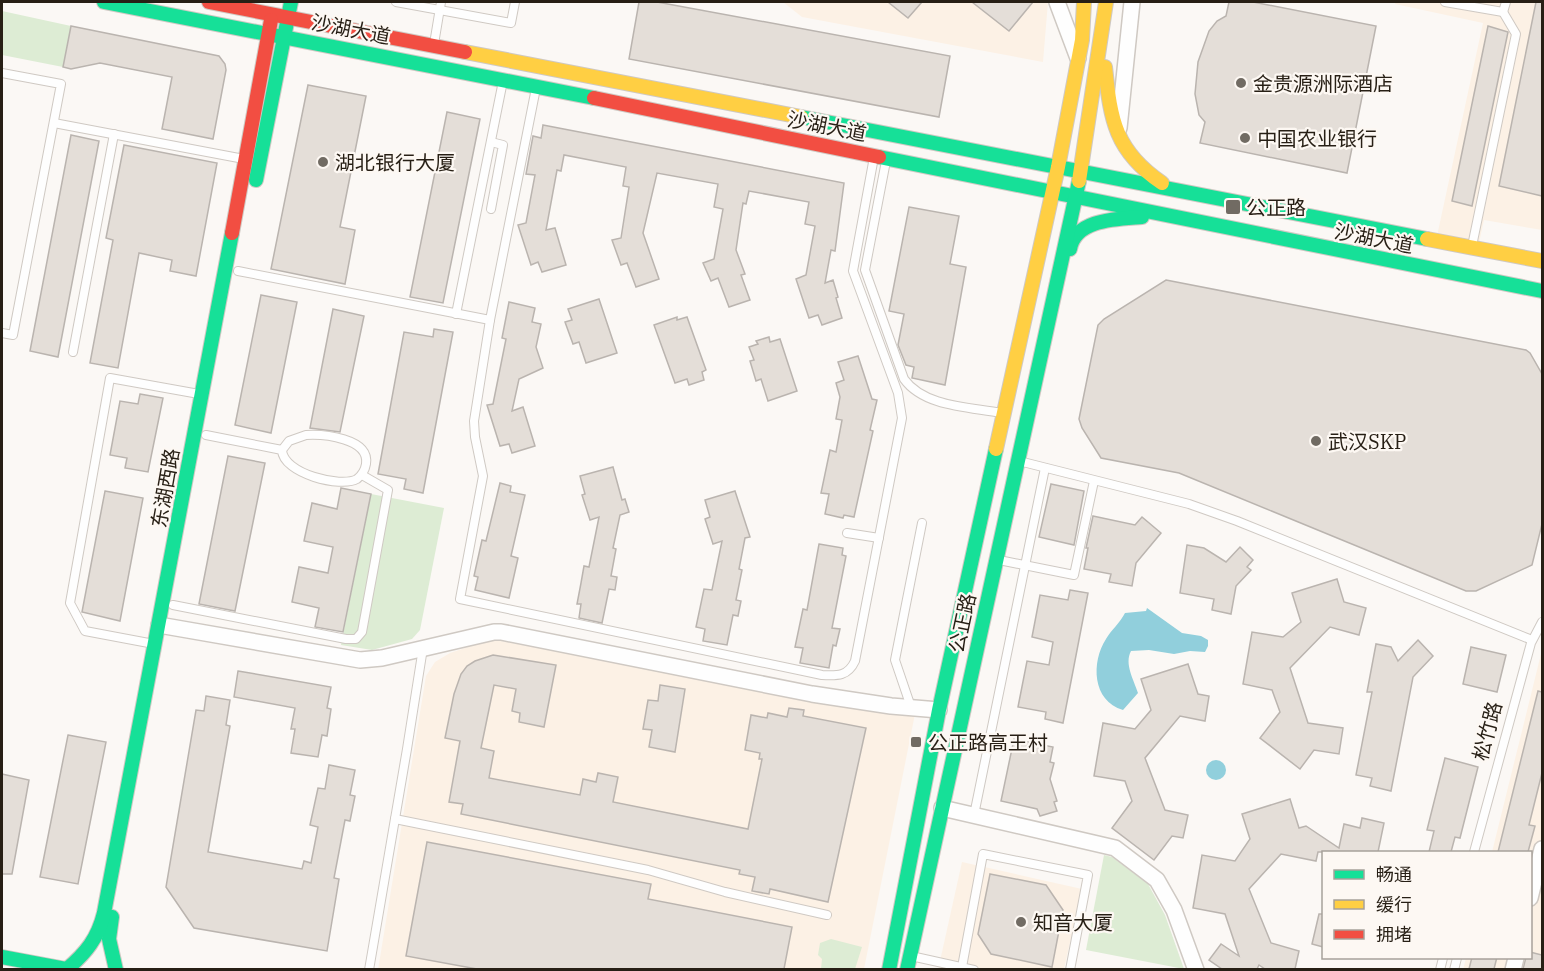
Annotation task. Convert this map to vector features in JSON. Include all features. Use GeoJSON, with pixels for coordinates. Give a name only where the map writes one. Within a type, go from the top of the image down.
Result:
{"type":"FeatureCollection","features":[{"type":"Feature","properties":{"kind":"main road","name":"沙湖大道"},"geometry":{"type":"LineString","coordinates":[[104,2],[504,79],[1076,198],[1542,291]]}},
{"type":"Feature","properties":{"kind":"main road","name":"沙湖大道"},"geometry":{"type":"LineString","coordinates":[[209,2],[273,8],[288,17],[433,46],[1540,260]]}},
{"type":"Feature","properties":{"kind":"main road","name":"东湖西路"},"geometry":{"type":"LineString","coordinates":[[69,969],[91,947],[101,927],[156,645],[173,605],[291,2]]}},
{"type":"Feature","properties":{"kind":"main road","name":"公正路"},"geometry":{"type":"LineString","coordinates":[[889,969],[939,710],[1058,167],[1078,58],[1084,2]]}},
{"type":"Feature","properties":{"kind":"main road","name":"公正路"},"geometry":{"type":"LineString","coordinates":[[908,963],[1076,198],[1106,2]]}},
{"type":"Feature","properties":{"kind":"main road","name":"东湖西路"},"geometry":{"type":"LineString","coordinates":[[116,969],[109,939],[112,915],[164,625],[201,394],[273,8]]}},
{"type":"Feature","properties":{"kind":"main road"},"geometry":{"type":"LineString","coordinates":[[1102,36],[1109,105],[1118,137],[1128,155],[1147,174],[1173,189]]}},
{"type":"Feature","properties":{"kind":"main road"},"geometry":{"type":"LineString","coordinates":[[1054,298],[1059,292],[1072,240],[1079,231],[1121,219],[1168,216]]}},
{"type":"Feature","properties":{"kind":"main road"},"geometry":{"type":"LineString","coordinates":[[2,957],[69,969]]}},
{"type":"Feature","properties":{"kind":"street"},"geometry":{"type":"LineString","coordinates":[[1057,2],[1078,58]]}},
{"type":"Feature","properties":{"kind":"street"},"geometry":{"type":"LineString","coordinates":[[1118,137],[1132,2]]}},
{"type":"Feature","properties":{"kind":"street"},"geometry":{"type":"LineString","coordinates":[[164,625],[360,660],[382,658],[501,632],[812,694],[939,710]]}},
{"type":"Feature","properties":{"kind":"street"},"geometry":{"type":"LineString","coordinates":[[942,808],[1115,848],[1157,880],[1174,910],[1196,969]]}},
{"type":"Feature","properties":{"kind":"street"},"geometry":{"type":"LineString","coordinates":[[1532,890],[1542,849]]}},
{"type":"Feature","properties":{"kind":"lane"},"geometry":{"type":"LineString","coordinates":[[396,2],[440,6],[511,23],[515,2]]}},
{"type":"Feature","properties":{"kind":"lane"},"geometry":{"type":"LineString","coordinates":[[1445,2],[1503,12]]}},
{"type":"Feature","properties":{"kind":"lane"},"geometry":{"type":"LineString","coordinates":[[1472,248],[1516,34],[1503,12],[1506,2]]}},
{"type":"Feature","properties":{"kind":"lane"},"geometry":{"type":"LineString","coordinates":[[433,46],[440,6]]}},
{"type":"Feature","properties":{"kind":"lane"},"geometry":{"type":"LineString","coordinates":[[2,73],[61,84],[13,335],[2,333]]}},
{"type":"Feature","properties":{"kind":"lane"},"geometry":{"type":"LineString","coordinates":[[456,314],[504,79]]}},
{"type":"Feature","properties":{"kind":"lane"},"geometry":{"type":"LineString","coordinates":[[536,86],[490,321],[474,421],[483,476],[460,599],[822,675],[840,675],[849,671],[855,661],[902,410],[898,393],[853,271],[880,156]]}},
{"type":"Feature","properties":{"kind":"lane"},"geometry":{"type":"LineString","coordinates":[[54,123],[245,159]]}},
{"type":"Feature","properties":{"kind":"lane"},"geometry":{"type":"LineString","coordinates":[[73,352],[114,134]]}},
{"type":"Feature","properties":{"kind":"lane"},"geometry":{"type":"LineString","coordinates":[[491,142],[503,145],[491,209]]}},
{"type":"Feature","properties":{"kind":"lane"},"geometry":{"type":"LineString","coordinates":[[880,156],[865,270],[904,379],[916,391],[928,398],[1003,413]]}},
{"type":"Feature","properties":{"kind":"lane"},"geometry":{"type":"LineString","coordinates":[[238,272],[490,321]]}},
{"type":"Feature","properties":{"kind":"lane"},"geometry":{"type":"LineString","coordinates":[[156,645],[85,631],[70,603],[110,378],[201,394]]}},
{"type":"Feature","properties":{"kind":"lane"},"geometry":{"type":"LineString","coordinates":[[206,435],[282,450]]}},
{"type":"Feature","properties":{"kind":"lane"},"geometry":{"type":"LineString","coordinates":[[306,435],[350,441],[361,447],[365,453],[366,465],[362,475],[349,482],[311,476],[287,464],[282,450],[289,441],[306,435]]}},
{"type":"Feature","properties":{"kind":"lane"},"geometry":{"type":"LineString","coordinates":[[1018,461],[1189,504],[1237,521],[1532,640]]}},
{"type":"Feature","properties":{"kind":"lane"},"geometry":{"type":"LineString","coordinates":[[974,815],[1045,468]]}},
{"type":"Feature","properties":{"kind":"lane"},"geometry":{"type":"LineString","coordinates":[[173,605],[346,639],[356,639],[362,632],[388,490],[362,475]]}},
{"type":"Feature","properties":{"kind":"lane"},"geometry":{"type":"LineString","coordinates":[[996,560],[1074,575],[1094,481]]}},
{"type":"Feature","properties":{"kind":"lane"},"geometry":{"type":"LineString","coordinates":[[910,707],[895,660],[922,523]]}},
{"type":"Feature","properties":{"kind":"lane"},"geometry":{"type":"LineString","coordinates":[[847,533],[879,538]]}},
{"type":"Feature","properties":{"kind":"lane","name":"松竹路"},"geometry":{"type":"LineString","coordinates":[[1474,851],[1532,640],[1542,622]]}},
{"type":"Feature","properties":{"kind":"lane"},"geometry":{"type":"LineString","coordinates":[[369,969],[423,648]]}},
{"type":"Feature","properties":{"kind":"lane"},"geometry":{"type":"LineString","coordinates":[[395,819],[648,870],[725,892],[827,915]]}},
{"type":"Feature","properties":{"kind":"lane"},"geometry":{"type":"LineString","coordinates":[[962,967],[983,854],[1089,875],[1070,969]]}},
{"type":"Feature","properties":{"kind":"lane"},"geometry":{"type":"LineString","coordinates":[[908,963],[974,969]]}},
{"type":"Feature","properties":{"kind":"shaded area"},"geometry":{"type":"Polygon","coordinates":[[[783,2],[1048,2],[1043,62],[802,17],[783,2]]]}},
{"type":"Feature","properties":{"kind":"shaded area"},"geometry":{"type":"Polygon","coordinates":[[[1396,2],[1542,2],[1542,230],[1484,220],[1479,243],[1437,236],[1483,23],[1395,4],[1396,2]]]}},
{"type":"Feature","properties":{"kind":"shaded area"},"geometry":{"type":"Polygon","coordinates":[[[496,640],[898,713],[915,714],[864,969],[378,970],[426,676],[435,662],[450,653],[496,640]]]}},
{"type":"Feature","properties":{"kind":"shaded area"},"geometry":{"type":"Polygon","coordinates":[[[1542,650],[1542,969],[1463,970],[1466,959],[1532,959],[1532,851],[1492,851],[1542,650]]]}},
{"type":"Feature","properties":{"kind":"shaded area"},"geometry":{"type":"Polygon","coordinates":[[[962,862],[1082,889],[1064,969],[938,970],[962,862]]]}},
{"type":"Feature","properties":{"kind":"green space"},"geometry":{"type":"Polygon","coordinates":[[[2,11],[71,26],[63,67],[2,55],[2,11]]]}},
{"type":"Feature","properties":{"kind":"green space"},"geometry":{"type":"Polygon","coordinates":[[[371,494],[444,508],[420,630],[412,639],[372,650],[341,645],[371,494]]]}},
{"type":"Feature","properties":{"kind":"green space"},"geometry":{"type":"Polygon","coordinates":[[[1104,855],[1112,857],[1148,884],[1165,915],[1184,969],[1086,950],[1104,855]]]}},
{"type":"Feature","properties":{"kind":"green space"},"geometry":{"type":"Polygon","coordinates":[[[831,939],[862,947],[855,969],[821,969],[822,959],[818,955],[820,943],[831,939]]]}},
{"type":"Feature","properties":{"kind":"water"},"geometry":{"type":"Polygon","coordinates":[[[1147,608],[1182,633],[1201,636],[1208,640],[1208,646],[1205,652],[1190,651],[1174,654],[1149,650],[1131,651],[1129,667],[1138,693],[1123,710],[1113,705],[1100,690],[1097,680],[1098,659],[1106,639],[1125,613],[1146,611],[1147,608]]]}},
{"type":"Feature","properties":{"kind":"water"},"geometry":{"type":"Polygon","coordinates":[[[1216,760],[1223,763],[1226,770],[1223,777],[1216,780],[1209,777],[1206,770],[1209,763],[1216,760]]]}},
{"type":"Feature","properties":{"kind":"building"},"geometry":{"type":"Polygon","coordinates":[[[639,2],[657,2],[950,56],[939,117],[629,59],[639,2]]]}},
{"type":"Feature","properties":{"kind":"building"},"geometry":{"type":"Polygon","coordinates":[[[888,2],[922,2],[908,18],[888,2]]]}},
{"type":"Feature","properties":{"kind":"building"},"geometry":{"type":"Polygon","coordinates":[[[972,2],[1033,2],[1009,31],[972,2]]]}},
{"type":"Feature","properties":{"kind":"building"},"geometry":{"type":"Polygon","coordinates":[[[1229,2],[1253,2],[1376,26],[1347,173],[1200,143],[1205,122],[1199,115],[1195,94],[1198,62],[1209,31],[1217,21],[1226,16],[1229,2]]]}},
{"type":"Feature","properties":{"kind":"building"},"geometry":{"type":"Polygon","coordinates":[[[1536,2],[1542,2],[1542,196],[1499,186],[1536,2]]]}},
{"type":"Feature","properties":{"kind":"building"},"geometry":{"type":"Polygon","coordinates":[[[71,26],[219,56],[226,70],[213,139],[162,129],[172,77],[100,63],[71,69],[63,67],[71,26]]]}},
{"type":"Feature","properties":{"kind":"building"},"geometry":{"type":"Polygon","coordinates":[[[1488,26],[1508,32],[1472,206],[1452,201],[1488,26]]]}},
{"type":"Feature","properties":{"kind":"building","name":"湖北银行大厦"},"geometry":{"type":"Polygon","coordinates":[[[308,85],[366,96],[340,227],[355,230],[345,284],[271,269],[308,85]]]}},
{"type":"Feature","properties":{"kind":"building"},"geometry":{"type":"Polygon","coordinates":[[[447,112],[480,119],[443,303],[410,297],[447,112]]]}},
{"type":"Feature","properties":{"kind":"building"},"geometry":{"type":"Polygon","coordinates":[[[543,125],[844,183],[835,251],[831,250],[825,283],[833,280],[842,318],[822,325],[818,315],[809,318],[796,279],[806,275],[815,226],[805,224],[809,202],[749,191],[746,204],[743,203],[736,250],[745,274],[741,275],[750,300],[729,307],[718,278],[711,281],[703,263],[714,259],[723,209],[714,207],[718,184],[657,173],[643,233],[659,279],[636,287],[627,263],[621,265],[612,240],[621,238],[629,187],[623,186],[626,167],[564,155],[561,171],[557,170],[546,230],[555,228],[566,265],[542,272],[538,262],[531,265],[518,225],[526,223],[535,175],[526,174],[533,136],[541,138],[543,125]]]}},
{"type":"Feature","properties":{"kind":"building"},"geometry":{"type":"Polygon","coordinates":[[[71,135],[99,141],[58,357],[30,351],[71,135]]]}},
{"type":"Feature","properties":{"kind":"building"},"geometry":{"type":"Polygon","coordinates":[[[124,145],[217,163],[196,276],[170,271],[172,260],[139,253],[118,368],[90,363],[113,240],[106,238],[124,145]]]}},
{"type":"Feature","properties":{"kind":"building"},"geometry":{"type":"Polygon","coordinates":[[[909,207],[959,216],[950,264],[966,267],[945,385],[912,378],[914,367],[906,365],[898,345],[904,314],[889,311],[909,207]]]}},
{"type":"Feature","properties":{"kind":"building","name":"武汉SKP"},"geometry":{"type":"Polygon","coordinates":[[[1166,280],[1526,350],[1530,353],[1542,374],[1542,524],[1532,565],[1476,591],[1466,591],[1179,473],[1101,458],[1082,428],[1079,419],[1098,325],[1166,280]]]}},
{"type":"Feature","properties":{"kind":"building"},"geometry":{"type":"Polygon","coordinates":[[[261,295],[297,302],[271,433],[235,425],[261,295]]]}},
{"type":"Feature","properties":{"kind":"building"},"geometry":{"type":"Polygon","coordinates":[[[599,299],[617,353],[586,363],[579,342],[573,344],[565,322],[572,320],[568,309],[599,299]]]}},
{"type":"Feature","properties":{"kind":"building"},"geometry":{"type":"Polygon","coordinates":[[[509,302],[535,308],[532,322],[541,324],[536,347],[543,368],[519,379],[512,411],[523,407],[535,446],[512,453],[509,444],[500,446],[487,405],[493,404],[506,339],[502,338],[509,302]]]}},
{"type":"Feature","properties":{"kind":"building"},"geometry":{"type":"Polygon","coordinates":[[[333,309],[364,316],[340,432],[310,428],[333,309]]]}},
{"type":"Feature","properties":{"kind":"building"},"geometry":{"type":"Polygon","coordinates":[[[677,317],[677,320],[687,317],[706,370],[702,372],[704,380],[689,385],[687,379],[675,383],[654,325],[677,317]]]}},
{"type":"Feature","properties":{"kind":"building"},"geometry":{"type":"Polygon","coordinates":[[[434,329],[453,332],[423,493],[404,489],[406,479],[378,474],[404,332],[433,337],[434,329]]]}},
{"type":"Feature","properties":{"kind":"building"},"geometry":{"type":"Polygon","coordinates":[[[769,337],[770,342],[780,339],[797,391],[768,401],[761,379],[756,381],[750,361],[754,360],[749,347],[758,344],[756,341],[769,337]]]}},
{"type":"Feature","properties":{"kind":"building"},"geometry":{"type":"Polygon","coordinates":[[[858,356],[872,399],[877,400],[870,430],[873,431],[854,517],[844,515],[843,518],[825,514],[829,494],[821,493],[830,450],[836,452],[842,420],[836,419],[840,397],[836,383],[844,380],[838,362],[858,356]]]}},
{"type":"Feature","properties":{"kind":"building"},"geometry":{"type":"Polygon","coordinates":[[[140,394],[163,398],[148,472],[125,468],[127,458],[110,455],[120,401],[138,404],[140,394]]]}},
{"type":"Feature","properties":{"kind":"building"},"geometry":{"type":"Polygon","coordinates":[[[228,456],[265,463],[235,611],[199,604],[228,456]]]}},
{"type":"Feature","properties":{"kind":"building"},"geometry":{"type":"Polygon","coordinates":[[[613,467],[622,500],[625,499],[629,512],[620,515],[613,548],[616,549],[611,576],[617,577],[615,590],[609,589],[602,623],[579,618],[581,604],[577,604],[584,566],[589,567],[599,517],[590,520],[582,495],[585,494],[580,476],[613,467]]]}},
{"type":"Feature","properties":{"kind":"building"},"geometry":{"type":"Polygon","coordinates":[[[500,483],[511,486],[510,492],[525,495],[511,556],[518,558],[509,598],[475,590],[478,577],[474,576],[482,540],[486,541],[500,483]]]}},
{"type":"Feature","properties":{"kind":"building"},"geometry":{"type":"Polygon","coordinates":[[[1051,484],[1084,491],[1074,545],[1039,537],[1051,484]]]}},
{"type":"Feature","properties":{"kind":"building"},"geometry":{"type":"Polygon","coordinates":[[[341,488],[371,494],[343,632],[315,627],[319,608],[292,602],[299,567],[328,573],[333,547],[304,541],[312,503],[337,509],[341,488]]]}},
{"type":"Feature","properties":{"kind":"building"},"geometry":{"type":"Polygon","coordinates":[[[105,491],[143,498],[120,621],[82,612],[105,491]]]}},
{"type":"Feature","properties":{"kind":"building"},"geometry":{"type":"Polygon","coordinates":[[[735,491],[750,537],[745,538],[739,569],[742,570],[736,600],[741,601],[738,616],[733,615],[727,645],[703,641],[705,629],[696,627],[704,589],[712,590],[722,541],[713,544],[705,519],[710,517],[705,500],[735,491]]]}},
{"type":"Feature","properties":{"kind":"building"},"geometry":{"type":"Polygon","coordinates":[[[1093,516],[1135,525],[1142,517],[1161,533],[1136,563],[1132,586],[1109,582],[1111,574],[1084,569],[1093,516]]]}},
{"type":"Feature","properties":{"kind":"building"},"geometry":{"type":"Polygon","coordinates":[[[819,544],[843,548],[842,555],[846,556],[832,628],[840,629],[836,646],[833,645],[829,668],[800,663],[803,648],[795,647],[803,609],[807,610],[819,544]]]}},
{"type":"Feature","properties":{"kind":"building"},"geometry":{"type":"Polygon","coordinates":[[[1187,545],[1204,548],[1226,562],[1240,547],[1253,560],[1247,567],[1251,570],[1236,586],[1231,614],[1212,610],[1214,599],[1180,593],[1187,545]]]}},
{"type":"Feature","properties":{"kind":"building"},"geometry":{"type":"Polygon","coordinates":[[[1337,579],[1344,602],[1366,608],[1359,635],[1330,627],[1290,668],[1308,723],[1343,728],[1339,754],[1314,750],[1300,769],[1260,738],[1280,712],[1272,690],[1243,684],[1252,632],[1283,637],[1301,622],[1292,593],[1337,579]]]}},
{"type":"Feature","properties":{"kind":"building"},"geometry":{"type":"Polygon","coordinates":[[[1070,590],[1088,593],[1063,723],[1045,719],[1046,712],[1018,707],[1027,661],[1049,665],[1053,642],[1032,637],[1040,595],[1068,600],[1070,590]]]}},
{"type":"Feature","properties":{"kind":"building"},"geometry":{"type":"Polygon","coordinates":[[[1418,640],[1433,656],[1413,677],[1391,791],[1370,786],[1372,778],[1356,775],[1372,692],[1367,692],[1376,644],[1391,647],[1398,661],[1418,640]]]}},
{"type":"Feature","properties":{"kind":"building"},"geometry":{"type":"Polygon","coordinates":[[[1471,647],[1506,655],[1497,692],[1463,684],[1471,647]]]}},
{"type":"Feature","properties":{"kind":"building"},"geometry":{"type":"Polygon","coordinates":[[[493,655],[556,665],[544,727],[519,722],[520,713],[512,711],[516,689],[494,685],[481,748],[494,751],[489,778],[580,795],[583,779],[596,782],[598,773],[618,777],[613,802],[748,829],[762,759],[759,759],[760,753],[745,750],[751,715],[767,718],[768,713],[787,717],[789,708],[804,710],[803,716],[866,728],[828,902],[770,889],[769,894],[752,891],[755,877],[739,874],[740,870],[461,814],[463,804],[449,802],[460,741],[445,738],[454,694],[461,674],[475,661],[493,655]]]}},
{"type":"Feature","properties":{"kind":"building"},"geometry":{"type":"Polygon","coordinates":[[[1188,664],[1198,694],[1209,696],[1205,721],[1180,716],[1145,758],[1165,810],[1188,815],[1183,838],[1172,836],[1154,860],[1112,828],[1132,801],[1125,781],[1094,776],[1103,723],[1135,729],[1151,710],[1141,679],[1188,664]]]}},
{"type":"Feature","properties":{"kind":"building"},"geometry":{"type":"Polygon","coordinates":[[[238,671],[331,687],[327,708],[331,709],[327,736],[322,735],[318,757],[291,753],[295,729],[291,729],[295,708],[234,697],[238,671]]]}},
{"type":"Feature","properties":{"kind":"building"},"geometry":{"type":"Polygon","coordinates":[[[660,685],[685,689],[675,752],[649,747],[652,730],[643,729],[648,700],[658,701],[660,685]]]}},
{"type":"Feature","properties":{"kind":"building"},"geometry":{"type":"Polygon","coordinates":[[[1538,691],[1542,692],[1542,773],[1529,825],[1535,826],[1528,851],[1498,851],[1538,691]]]}},
{"type":"Feature","properties":{"kind":"building"},"geometry":{"type":"Polygon","coordinates":[[[206,696],[230,700],[226,725],[230,726],[208,852],[302,869],[304,861],[311,863],[318,827],[310,825],[318,788],[325,789],[329,765],[355,770],[350,795],[355,796],[350,821],[345,820],[334,878],[339,879],[327,951],[194,928],[166,887],[196,710],[204,711],[206,696]]]}},
{"type":"Feature","properties":{"kind":"building"},"geometry":{"type":"Polygon","coordinates":[[[68,735],[106,742],[78,884],[40,877],[68,735]]]}},
{"type":"Feature","properties":{"kind":"building"},"geometry":{"type":"Polygon","coordinates":[[[1014,739],[1053,747],[1050,762],[1054,763],[1050,779],[1057,801],[1054,802],[1057,811],[1040,816],[1037,809],[1001,801],[1014,739]]]}},
{"type":"Feature","properties":{"kind":"building"},"geometry":{"type":"Polygon","coordinates":[[[1445,758],[1478,767],[1460,838],[1455,837],[1451,851],[1429,851],[1434,831],[1427,830],[1445,758]]]}},
{"type":"Feature","properties":{"kind":"building"},"geometry":{"type":"Polygon","coordinates":[[[2,774],[29,780],[12,874],[2,874],[2,774]]]}},
{"type":"Feature","properties":{"kind":"building"},"geometry":{"type":"Polygon","coordinates":[[[1290,799],[1299,828],[1306,826],[1339,848],[1344,824],[1360,828],[1362,818],[1384,823],[1378,851],[1322,851],[1318,852],[1316,861],[1281,854],[1249,889],[1271,943],[1299,951],[1295,969],[1265,969],[1259,965],[1257,969],[1222,969],[1209,960],[1221,944],[1239,956],[1225,914],[1193,908],[1202,855],[1235,861],[1250,839],[1242,814],[1290,799]]]}},
{"type":"Feature","properties":{"kind":"building"},"geometry":{"type":"Polygon","coordinates":[[[427,842],[651,884],[648,899],[792,927],[784,969],[477,969],[406,956],[427,842]]]}},
{"type":"Feature","properties":{"kind":"building","name":"知音大厦"},"geometry":{"type":"Polygon","coordinates":[[[990,874],[1046,885],[1063,910],[1052,967],[991,954],[978,934],[990,874]]]}},
{"type":"Feature","properties":{"kind":"building"},"geometry":{"type":"Polygon","coordinates":[[[1319,914],[1322,914],[1322,947],[1312,944],[1319,914]]]}},
{"type":"Feature","properties":{"kind":"building"},"geometry":{"type":"Polygon","coordinates":[[[1532,952],[1542,955],[1542,969],[1523,969],[1526,959],[1532,959],[1532,952]]]}},
{"type":"Feature","properties":{"kind":"building"},"geometry":{"type":"Polygon","coordinates":[[[1472,959],[1496,959],[1494,969],[1469,969],[1472,959]]]}},
{"type":"Feature","properties":{"kind":"traffic: fast"},"geometry":{"type":"LineString","coordinates":[[104,2],[594,98]]}},
{"type":"Feature","properties":{"kind":"traffic: fast"},"geometry":{"type":"LineString","coordinates":[[256,180],[291,2]]}},
{"type":"Feature","properties":{"kind":"traffic: fast"},"geometry":{"type":"LineString","coordinates":[[801,117],[1427,239]]}},
{"type":"Feature","properties":{"kind":"traffic: fast"},"geometry":{"type":"LineString","coordinates":[[879,157],[1542,291]]}},
{"type":"Feature","properties":{"kind":"traffic: fast"},"geometry":{"type":"LineString","coordinates":[[907,970],[1079,181]]}},
{"type":"Feature","properties":{"kind":"traffic: fast"},"geometry":{"type":"LineString","coordinates":[[1070,249],[1074,239],[1088,226],[1098,222],[1142,217]]}},
{"type":"Feature","properties":{"kind":"traffic: fast"},"geometry":{"type":"LineString","coordinates":[[67,969],[90,944],[104,913],[232,233]]}},
{"type":"Feature","properties":{"kind":"traffic: fast"},"geometry":{"type":"LineString","coordinates":[[889,970],[939,710],[996,449]]}},
{"type":"Feature","properties":{"kind":"traffic: fast"},"geometry":{"type":"LineString","coordinates":[[112,917],[109,939],[116,970]]}},
{"type":"Feature","properties":{"kind":"traffic: fast"},"geometry":{"type":"LineString","coordinates":[[2,957],[71,970]]}},
{"type":"Feature","properties":{"kind":"traffic: slow"},"geometry":{"type":"LineString","coordinates":[[996,449],[1058,167],[1082,40],[1084,2]]}},
{"type":"Feature","properties":{"kind":"traffic: slow"},"geometry":{"type":"LineString","coordinates":[[1079,181],[1106,2]]}},
{"type":"Feature","properties":{"kind":"traffic: slow"},"geometry":{"type":"LineString","coordinates":[[465,52],[801,117]]}},
{"type":"Feature","properties":{"kind":"traffic: slow"},"geometry":{"type":"LineString","coordinates":[[1105,67],[1113,119],[1118,133],[1134,159],[1162,183]]}},
{"type":"Feature","properties":{"kind":"traffic: slow"},"geometry":{"type":"LineString","coordinates":[[1427,239],[1542,261]]}},
{"type":"Feature","properties":{"kind":"traffic: jam"},"geometry":{"type":"LineString","coordinates":[[209,2],[465,52]]}},
{"type":"Feature","properties":{"kind":"traffic: jam"},"geometry":{"type":"LineString","coordinates":[[232,233],[271,20]]}},
{"type":"Feature","properties":{"kind":"traffic: jam"},"geometry":{"type":"LineString","coordinates":[[594,98],[879,157]]}},
{"type":"Feature","properties":{"kind":"place","name":"金贵源洲际酒店"},"geometry":{"type":"Point","coordinates":[1241,83]}},
{"type":"Feature","properties":{"kind":"place","name":"中国农业银行"},"geometry":{"type":"Point","coordinates":[1245,138]}},
{"type":"Feature","properties":{"kind":"place","name":"湖北银行大厦"},"geometry":{"type":"Point","coordinates":[323,162]}},
{"type":"Feature","properties":{"kind":"place","name":"公正路"},"geometry":{"type":"Point","coordinates":[1233,207]}},
{"type":"Feature","properties":{"kind":"place","name":"武汉SKP"},"geometry":{"type":"Point","coordinates":[1316,441]}},
{"type":"Feature","properties":{"kind":"place","name":"公正路高王村"},"geometry":{"type":"Point","coordinates":[916,742]}},
{"type":"Feature","properties":{"kind":"place","name":"知音大厦"},"geometry":{"type":"Point","coordinates":[1021,922]}}]}
